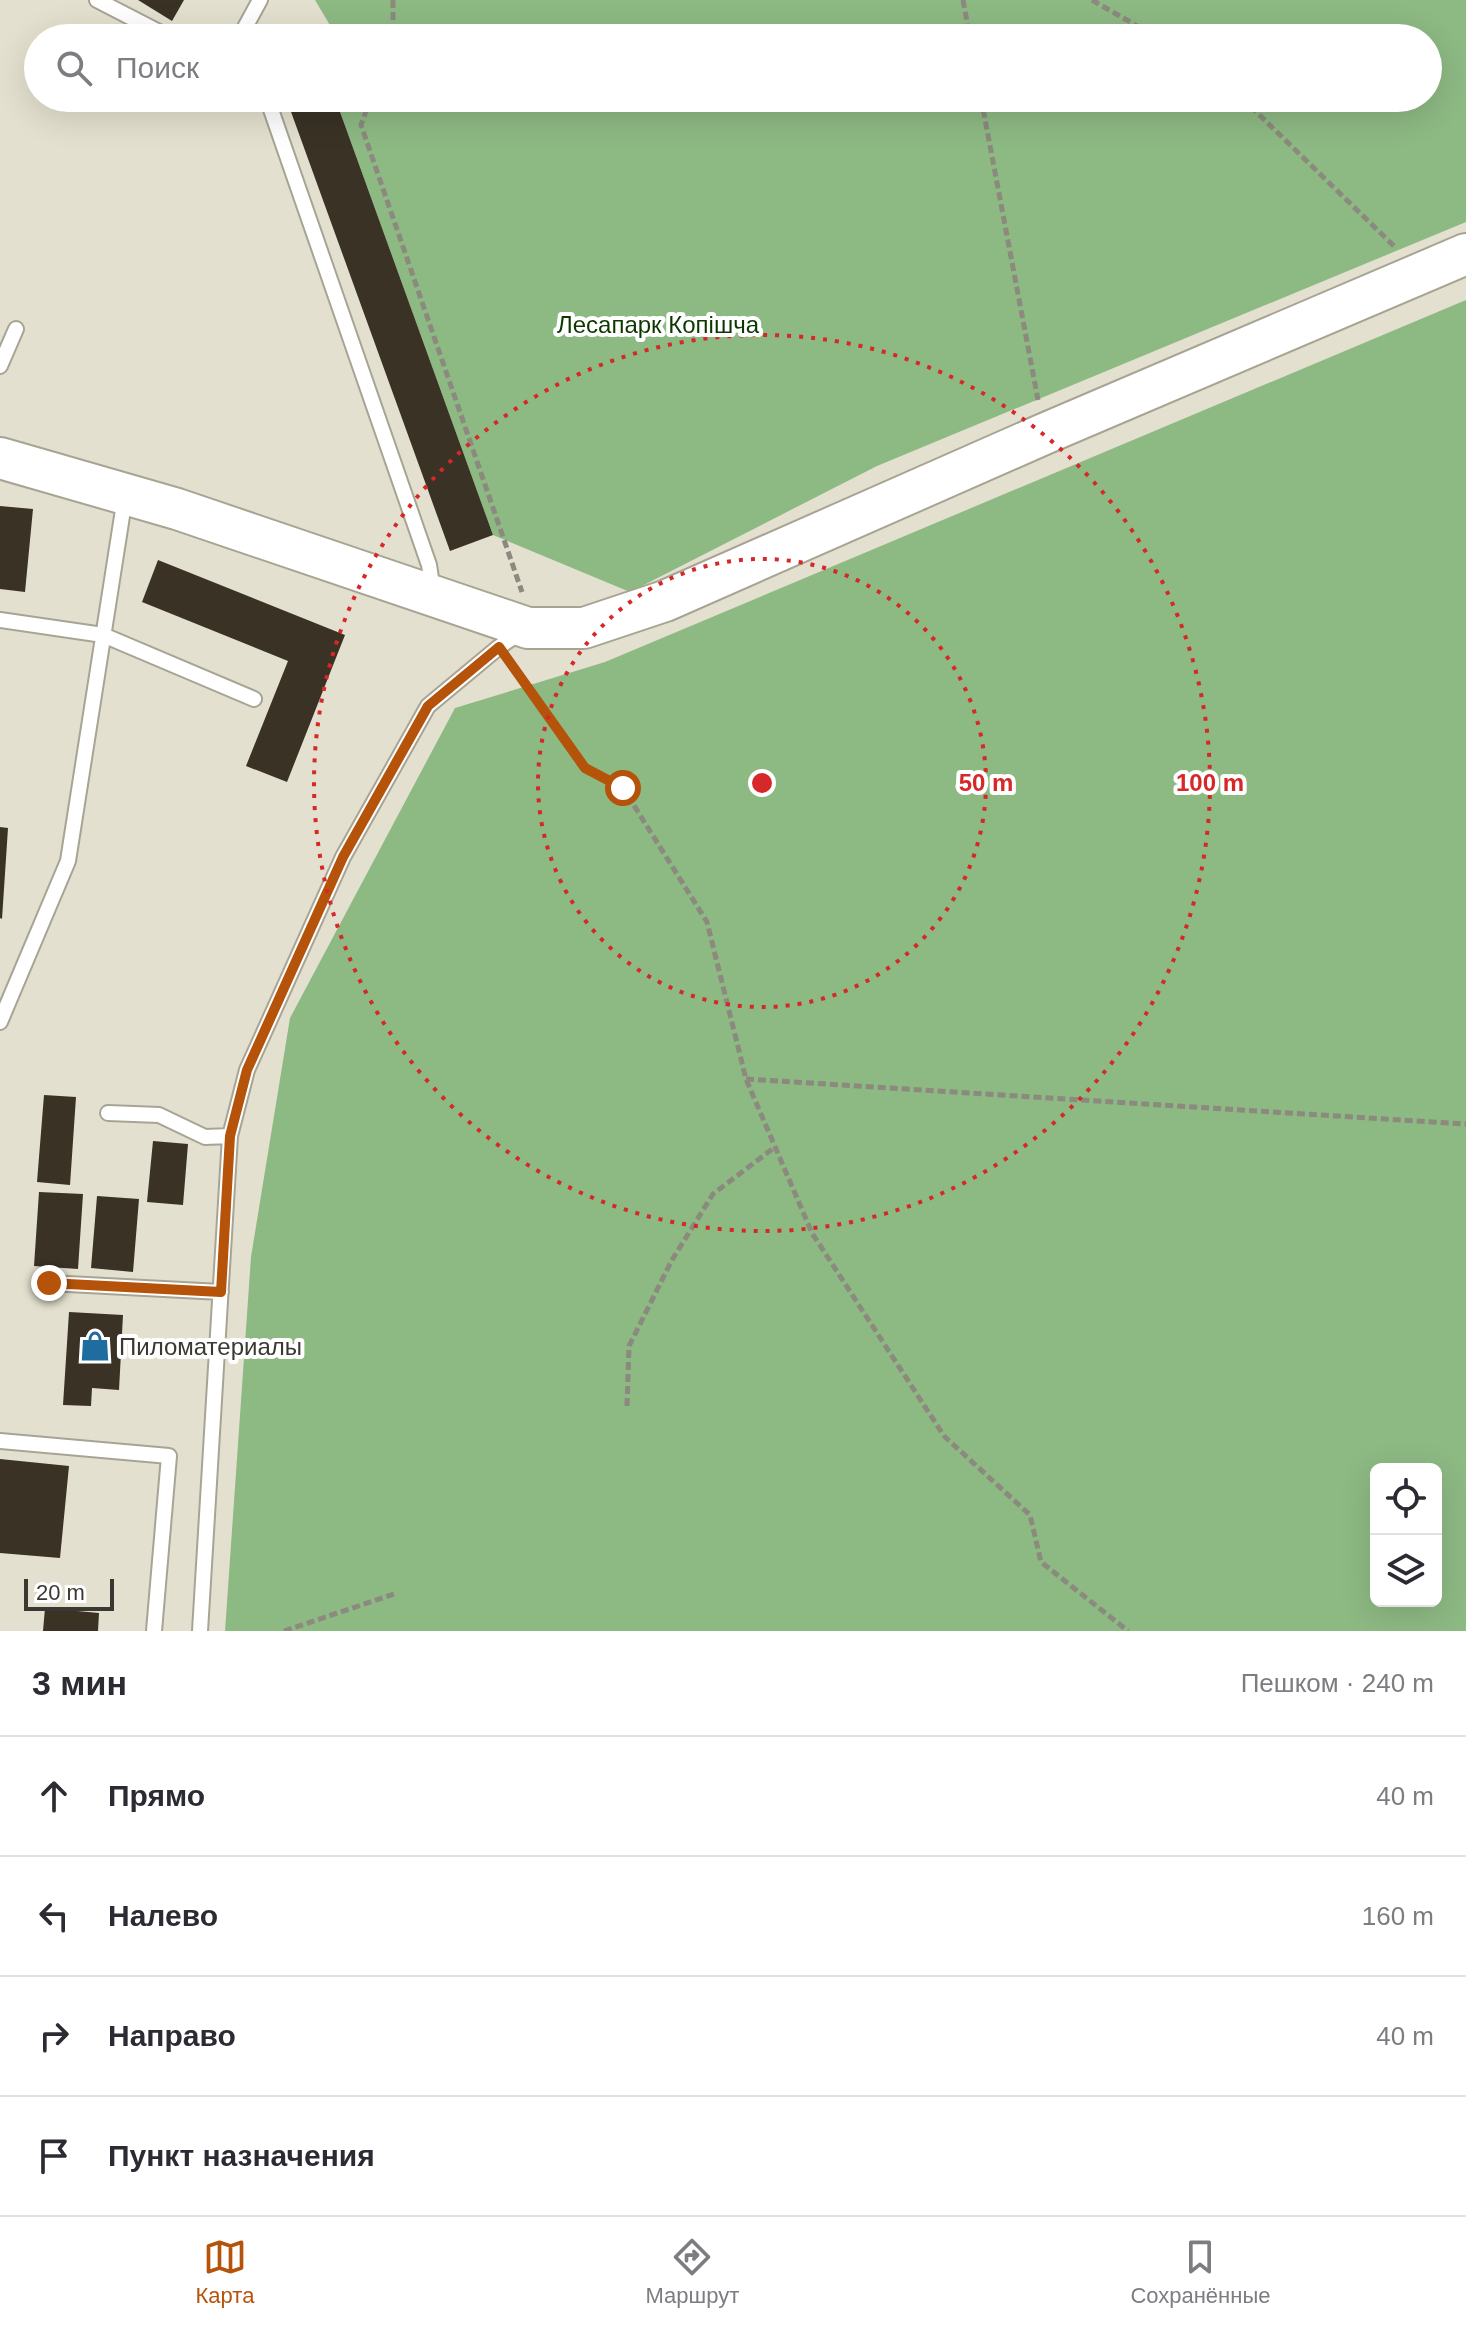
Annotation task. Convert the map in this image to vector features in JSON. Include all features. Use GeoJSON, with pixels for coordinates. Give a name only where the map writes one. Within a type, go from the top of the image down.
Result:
{"type":"FeatureCollection","features":[{"type":"Feature","properties":{"kind":"street"},"geometry":{"type":"LineString","coordinates":[[0,458],[125,493],[434,596],[513,637],[584,628],[642,610],[1466,254]]}},
{"type":"Feature","properties":{"kind":"lane"},"geometry":{"type":"LineString","coordinates":[[97,0],[144,24]]}},
{"type":"Feature","properties":{"kind":"lane"},"geometry":{"type":"LineString","coordinates":[[247,24],[260,0]]}},
{"type":"Feature","properties":{"kind":"lane"},"geometry":{"type":"LineString","coordinates":[[272,112],[429,565],[434,596]]}},
{"type":"Feature","properties":{"kind":"lane"},"geometry":{"type":"LineString","coordinates":[[0,366],[16,329]]}},
{"type":"Feature","properties":{"kind":"lane"},"geometry":{"type":"LineString","coordinates":[[0,1022],[68,861],[125,493]]}},
{"type":"Feature","properties":{"kind":"lane"},"geometry":{"type":"LineString","coordinates":[[0,620],[103,635],[254,699]]}},
{"type":"Feature","properties":{"kind":"lane"},"geometry":{"type":"LineString","coordinates":[[200,1631],[230,1136],[247,1070],[343,857],[428,706],[513,637]]}},
{"type":"Feature","properties":{"kind":"lane"},"geometry":{"type":"LineString","coordinates":[[108,1113],[159,1115],[205,1137],[230,1136]]}},
{"type":"Feature","properties":{"kind":"lane"},"geometry":{"type":"LineString","coordinates":[[49,1283],[221,1292]]}},
{"type":"Feature","properties":{"kind":"lane"},"geometry":{"type":"LineString","coordinates":[[0,1441],[169,1456],[154,1631]]}},
{"type":"Feature","properties":{"kind":"path"},"geometry":{"type":"LineString","coordinates":[[393,0],[393,24]]}},
{"type":"Feature","properties":{"kind":"path"},"geometry":{"type":"LineString","coordinates":[[963,0],[967,24]]}},
{"type":"Feature","properties":{"kind":"path"},"geometry":{"type":"LineString","coordinates":[[1092,0],[1134,24]]}},
{"type":"Feature","properties":{"kind":"path"},"geometry":{"type":"LineString","coordinates":[[366,112],[361,125],[520,584],[513,637],[585,768],[623,788],[707,922],[746,1079],[812,1233],[944,1436],[1030,1515],[1041,1562],[1128,1631]]}},
{"type":"Feature","properties":{"kind":"path"},"geometry":{"type":"LineString","coordinates":[[984,112],[1044,434]]}},
{"type":"Feature","properties":{"kind":"path"},"geometry":{"type":"LineString","coordinates":[[1256,112],[1422,273]]}},
{"type":"Feature","properties":{"kind":"path"},"geometry":{"type":"LineString","coordinates":[[746,1079],[1466,1124]]}},
{"type":"Feature","properties":{"kind":"path"},"geometry":{"type":"LineString","coordinates":[[627,1406],[629,1346],[672,1260],[713,1194],[775,1147]]}},
{"type":"Feature","properties":{"kind":"path"},"geometry":{"type":"LineString","coordinates":[[284,1631],[397,1593]]}},
{"type":"Feature","properties":{"kind":"green space","name":"Лесапарк Копішча"},"geometry":{"type":"Polygon","coordinates":[[[315,0],[1466,0],[1466,222],[877,466],[630,592],[493,535],[340,112],[1442,112],[1442,24],[329,24],[315,0]]]}},
{"type":"Feature","properties":{"kind":"green space"},"geometry":{"type":"Polygon","coordinates":[[[1466,300],[1466,1631],[225,1631],[251,1257],[290,1018],[455,708],[605,662],[1466,300]]]}},
{"type":"Feature","properties":{"kind":"building"},"geometry":{"type":"Polygon","coordinates":[[[138,0],[184,0],[172,21],[138,0]]]}},
{"type":"Feature","properties":{"kind":"building"},"geometry":{"type":"Polygon","coordinates":[[[291,112],[340,112],[493,535],[450,551],[291,112]]]}},
{"type":"Feature","properties":{"kind":"building"},"geometry":{"type":"Polygon","coordinates":[[[0,506],[33,509],[25,592],[0,589],[0,506]]]}},
{"type":"Feature","properties":{"kind":"building"},"geometry":{"type":"Polygon","coordinates":[[[158,560],[345,635],[287,782],[246,766],[288,661],[142,602],[158,560]]]}},
{"type":"Feature","properties":{"kind":"building"},"geometry":{"type":"Polygon","coordinates":[[[0,827],[8,828],[2,919],[0,918],[0,827]]]}},
{"type":"Feature","properties":{"kind":"building"},"geometry":{"type":"Polygon","coordinates":[[[44,1095],[76,1097],[70,1185],[37,1182],[44,1095]]]}},
{"type":"Feature","properties":{"kind":"building"},"geometry":{"type":"Polygon","coordinates":[[[153,1141],[188,1144],[183,1205],[147,1202],[153,1141]]]}},
{"type":"Feature","properties":{"kind":"building"},"geometry":{"type":"Polygon","coordinates":[[[39,1192],[83,1194],[78,1269],[34,1266],[39,1192]]]}},
{"type":"Feature","properties":{"kind":"building"},"geometry":{"type":"Polygon","coordinates":[[[97,1196],[139,1199],[133,1272],[91,1268],[97,1196]]]}},
{"type":"Feature","properties":{"kind":"building"},"geometry":{"type":"Polygon","coordinates":[[[69,1312],[123,1315],[119,1390],[92,1388],[91,1406],[63,1405],[69,1312]]]}},
{"type":"Feature","properties":{"kind":"building"},"geometry":{"type":"Polygon","coordinates":[[[0,1459],[69,1466],[60,1558],[0,1553],[0,1459]]]}},
{"type":"Feature","properties":{"kind":"building"},"geometry":{"type":"Polygon","coordinates":[[[45,1608],[99,1613],[98,1631],[43,1631],[45,1608]]]}},
{"type":"Feature","properties":{"kind":"place","name":"Пиломатериалы"},"geometry":{"type":"Point","coordinates":[95,1346]}},
{"type":"Feature","properties":{"kind":"route"},"geometry":{"type":"LineString","coordinates":[[49,1283],[221,1292],[230,1136],[247,1070],[343,857],[428,706],[499,647],[585,768],[623,788]]}}]}
